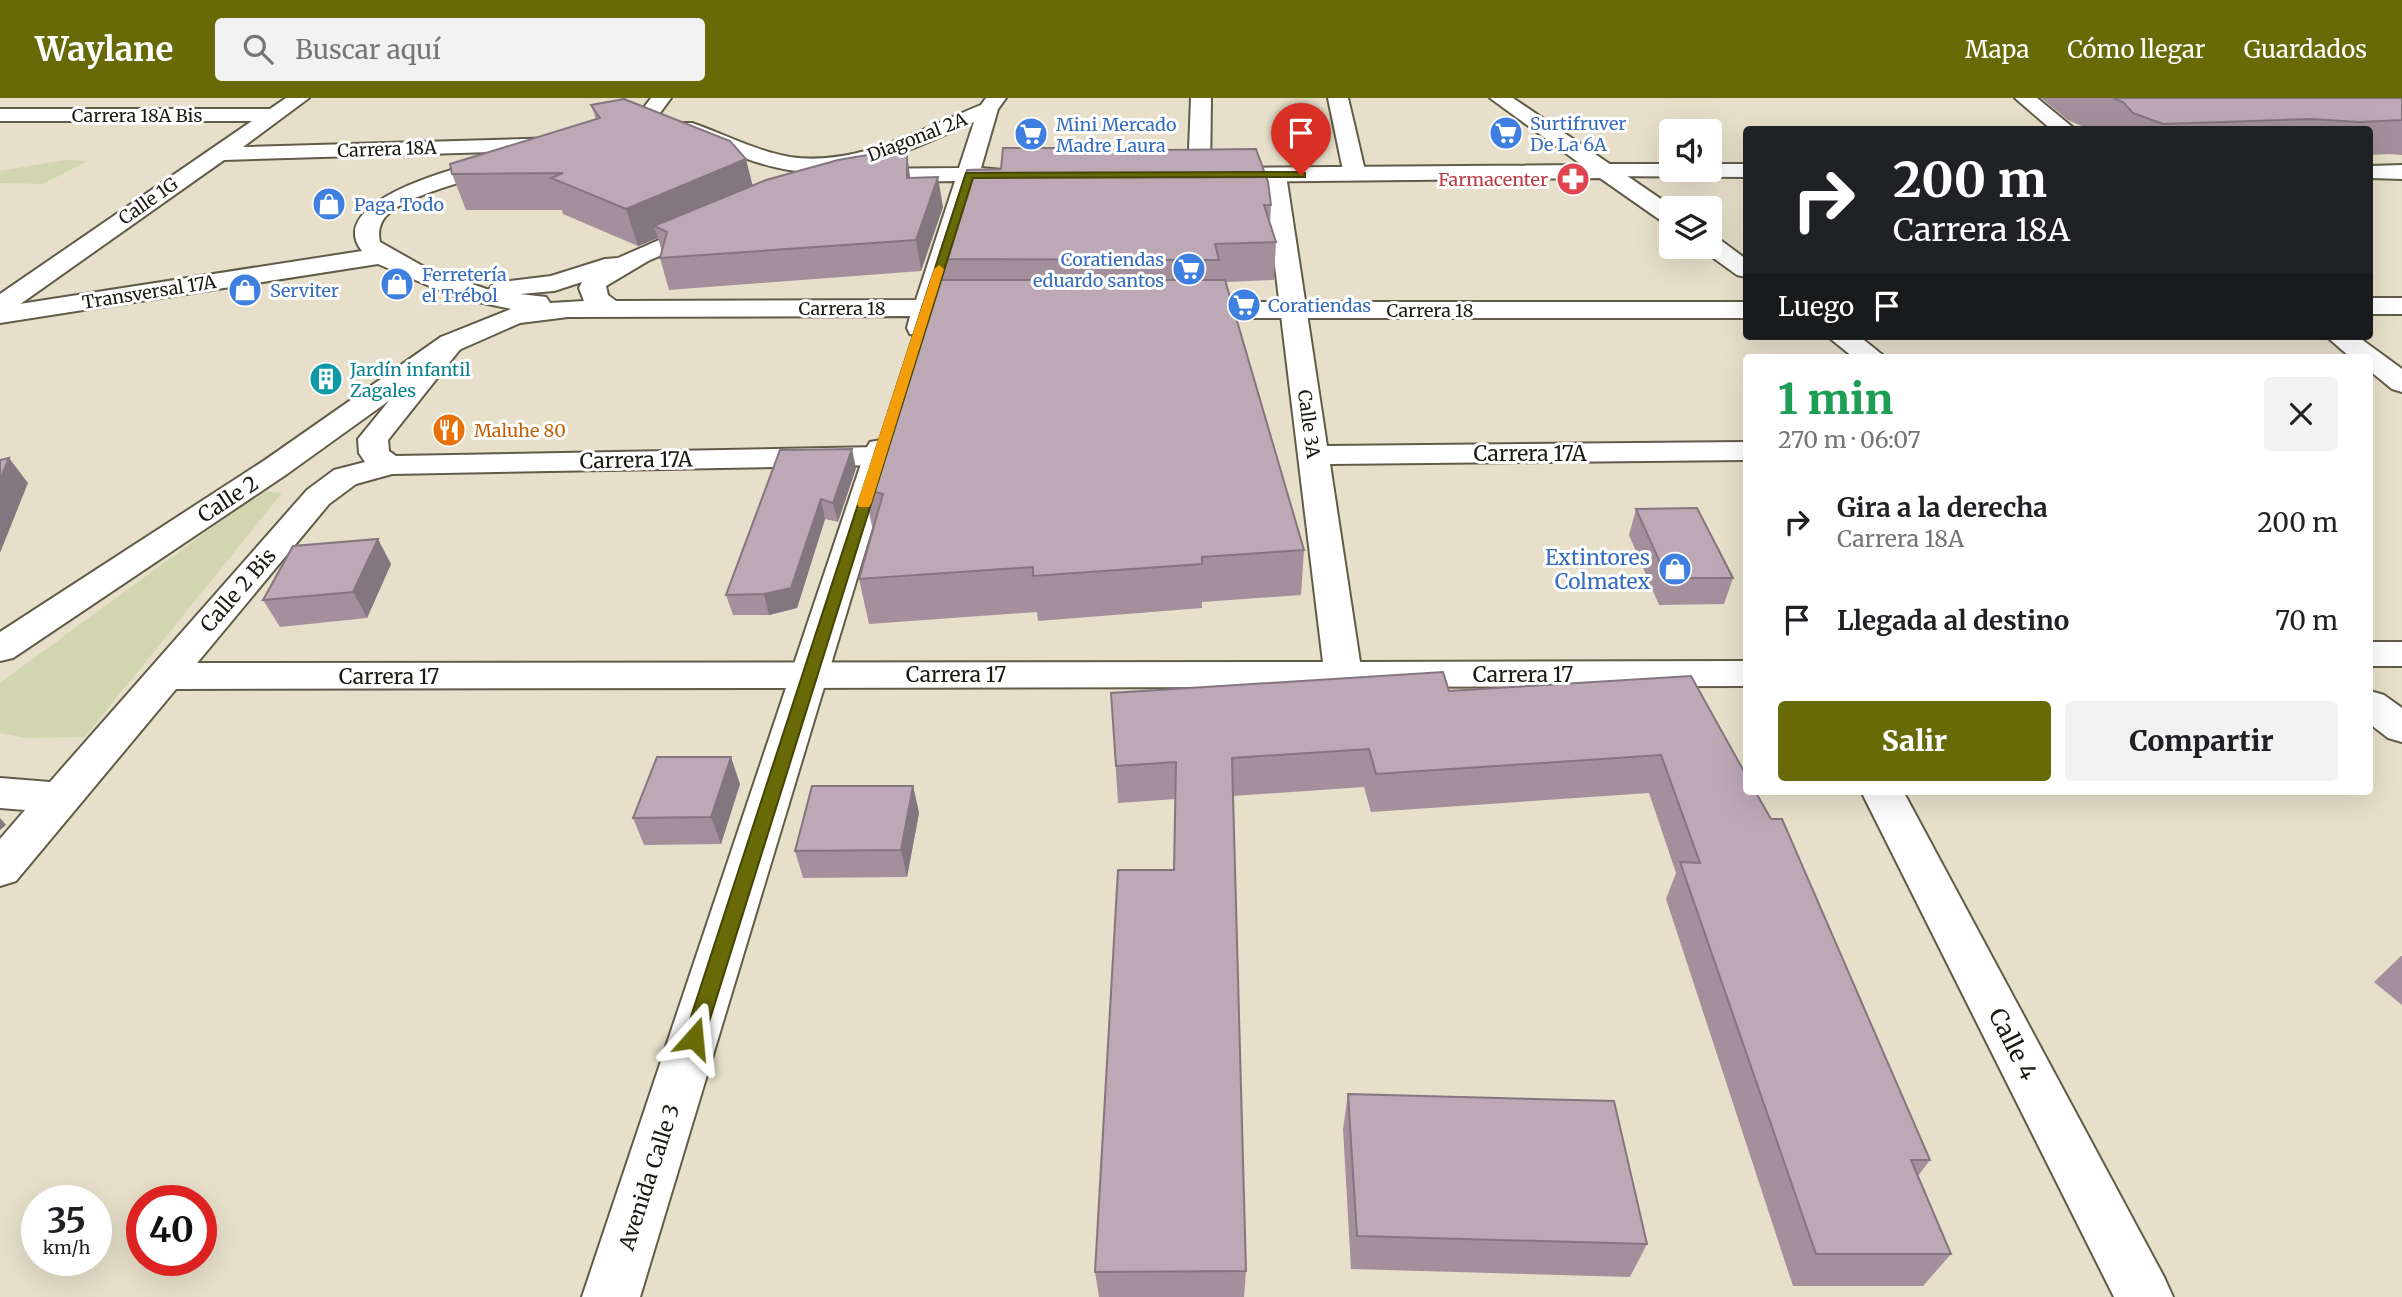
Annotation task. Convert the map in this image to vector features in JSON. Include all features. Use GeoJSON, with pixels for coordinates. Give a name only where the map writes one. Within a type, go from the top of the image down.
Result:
{"type":"FeatureCollection","features":[{"type":"Feature","properties":{"kind":"street","name":"Calle 1G"},"geometry":{"type":"LineString","coordinates":[[1,306],[215,154],[299,98]]}},
{"type":"Feature","properties":{"kind":"street","name":"Diagonal 2A"},"geometry":{"type":"LineString","coordinates":[[661,98],[636,122],[678,124],[788,173],[817,165],[869,157],[992,103]]}},
{"type":"Feature","properties":{"kind":"street"},"geometry":{"type":"LineString","coordinates":[[1199,175],[1201,98]]}},
{"type":"Feature","properties":{"kind":"street"},"geometry":{"type":"LineString","coordinates":[[1338,98],[1355,175]]}},
{"type":"Feature","properties":{"kind":"street"},"geometry":{"type":"LineString","coordinates":[[1500,98],[1659,208]]}},
{"type":"Feature","properties":{"kind":"street"},"geometry":{"type":"LineString","coordinates":[[2025,98],[2061,126]]}},
{"type":"Feature","properties":{"kind":"street"},"geometry":{"type":"LineString","coordinates":[[908,366],[992,103]]}},
{"type":"Feature","properties":{"kind":"street","name":"Carrera 18A Bis"},"geometry":{"type":"LineString","coordinates":[[0,115],[274,115]]}},
{"type":"Feature","properties":{"kind":"street"},"geometry":{"type":"LineString","coordinates":[[380,256],[369,245],[366,237],[374,215],[383,207],[401,198],[580,136]]}},
{"type":"Feature","properties":{"kind":"street","name":"Carrera 18A"},"geometry":{"type":"LineString","coordinates":[[215,154],[559,144]]}},
{"type":"Feature","properties":{"kind":"street"},"geometry":{"type":"LineString","coordinates":[[1171,175],[1743,171]]}},
{"type":"Feature","properties":{"kind":"street"},"geometry":{"type":"LineString","coordinates":[[2373,172],[2402,172]]}},
{"type":"Feature","properties":{"kind":"street"},"geometry":{"type":"LineString","coordinates":[[813,185],[878,174],[1018,175]]}},
{"type":"Feature","properties":{"kind":"street","name":"Calle 3A"},"geometry":{"type":"LineString","coordinates":[[1275,175],[1343,674]]}},
{"type":"Feature","properties":{"kind":"street"},"geometry":{"type":"LineString","coordinates":[[610,309],[596,299],[592,288],[595,282],[639,256],[726,218]]}},
{"type":"Feature","properties":{"kind":"street"},"geometry":{"type":"LineString","coordinates":[[1722,253],[1743,268]]}},
{"type":"Feature","properties":{"kind":"street","name":"Transversal 17A"},"geometry":{"type":"LineString","coordinates":[[1,306],[380,256]]}},
{"type":"Feature","properties":{"kind":"street","name":"Carrera 18"},"geometry":{"type":"LineString","coordinates":[[380,256],[473,295],[514,302],[610,309]]}},
{"type":"Feature","properties":{"kind":"street","name":"Carrera 18"},"geometry":{"type":"LineString","coordinates":[[437,281],[490,288],[534,286],[575,277],[639,256]]}},
{"type":"Feature","properties":{"kind":"street","name":"Carrera 18"},"geometry":{"type":"LineString","coordinates":[[437,281],[453,294],[462,312],[463,320],[451,343]]}},
{"type":"Feature","properties":{"kind":"street"},"geometry":{"type":"LineString","coordinates":[[2373,306],[2402,306]]}},
{"type":"Feature","properties":{"kind":"street","name":"Carrera 18"},"geometry":{"type":"LineString","coordinates":[[451,343],[490,325],[532,312],[610,309],[1003,308]]}},
{"type":"Feature","properties":{"kind":"street","name":"Carrera 18"},"geometry":{"type":"LineString","coordinates":[[1155,310],[1743,310]]}},
{"type":"Feature","properties":{"kind":"street"},"geometry":{"type":"LineString","coordinates":[[1847,340],[1867,354]]}},
{"type":"Feature","properties":{"kind":"street"},"geometry":{"type":"LineString","coordinates":[[2345,340],[2364,354]]}},
{"type":"Feature","properties":{"kind":"street"},"geometry":{"type":"LineString","coordinates":[[392,465],[378,459],[372,452],[373,439],[451,343]]}},
{"type":"Feature","properties":{"kind":"street","name":"Calle 2"},"geometry":{"type":"LineString","coordinates":[[0,649],[276,467],[451,343]]}},
{"type":"Feature","properties":{"kind":"street"},"geometry":{"type":"LineString","coordinates":[[2373,361],[2402,383]]}},
{"type":"Feature","properties":{"kind":"street","name":"Avenida Calle 3"},"geometry":{"type":"LineString","coordinates":[[611,1297],[891,418]]}},
{"type":"Feature","properties":{"kind":"street","name":"Carrera 17A"},"geometry":{"type":"LineString","coordinates":[[1314,455],[1743,451]]}},
{"type":"Feature","properties":{"kind":"street","name":"Carrera 17A"},"geometry":{"type":"LineString","coordinates":[[392,465],[879,456]]}},
{"type":"Feature","properties":{"kind":"street","name":"Calle 2 Bis"},"geometry":{"type":"LineString","coordinates":[[0,869],[318,497],[345,477],[392,465]]}},
{"type":"Feature","properties":{"kind":"street"},"geometry":{"type":"LineString","coordinates":[[2373,654],[2402,654]]}},
{"type":"Feature","properties":{"kind":"street","name":"Carrera 17"},"geometry":{"type":"LineString","coordinates":[[165,676],[1743,674]]}},
{"type":"Feature","properties":{"kind":"street"},"geometry":{"type":"LineString","coordinates":[[2373,706],[2402,727]]}},
{"type":"Feature","properties":{"kind":"street"},"geometry":{"type":"LineString","coordinates":[[0,793],[60,798]]}},
{"type":"Feature","properties":{"kind":"street","name":"Calle 4"},"geometry":{"type":"LineString","coordinates":[[1884,795],[2144,1297]]}},
{"type":"Feature","properties":{"kind":"green space"},"geometry":{"type":"Polygon","coordinates":[[[66,160],[88,161],[43,184],[0,183],[0,171],[66,160]]]}},
{"type":"Feature","properties":{"kind":"green space"},"geometry":{"type":"Polygon","coordinates":[[[262,491],[282,493],[85,737],[26,738],[0,733],[0,683],[262,491]]]}},
{"type":"Feature","properties":{"kind":"building"},"geometry":{"type":"Polygon","coordinates":[[[2113,98],[2402,98],[2402,120],[2360,122],[2310,119],[2163,124],[2133,113],[2123,102],[2113,98]]]}},
{"type":"Feature","properties":{"kind":"building"},"geometry":{"type":"Polygon","coordinates":[[[624,99],[730,141],[746,159],[626,209],[551,178],[563,173],[452,174],[450,164],[600,118],[591,105],[624,99]]]}},
{"type":"Feature","properties":{"kind":"building"},"geometry":{"type":"Polygon","coordinates":[[[1003,148],[1065,148],[1064,151],[1256,149],[1268,182],[1271,205],[1264,205],[1276,242],[1215,244],[1219,260],[938,259],[967,170],[1001,169],[1003,148]]]}},
{"type":"Feature","properties":{"kind":"building"},"geometry":{"type":"Polygon","coordinates":[[[873,154],[907,154],[907,178],[938,177],[916,240],[660,258],[667,232],[654,226],[766,180],[838,160],[873,154]]]}},
{"type":"Feature","properties":{"kind":"building"},"geometry":{"type":"Polygon","coordinates":[[[931,280],[1225,280],[1304,550],[1202,557],[1202,564],[1033,576],[1033,567],[859,579],[883,494],[864,489],[931,280]]]}},
{"type":"Feature","properties":{"kind":"building"},"geometry":{"type":"Polygon","coordinates":[[[852,449],[833,503],[821,499],[791,588],[764,594],[726,595],[780,450],[852,449]]]}},
{"type":"Feature","properties":{"kind":"building"},"geometry":{"type":"Polygon","coordinates":[[[9,458],[0,480],[0,460],[9,458]]]}},
{"type":"Feature","properties":{"kind":"building"},"geometry":{"type":"Polygon","coordinates":[[[1697,508],[1733,578],[1667,578],[1636,509],[1697,508]]]}},
{"type":"Feature","properties":{"kind":"building"},"geometry":{"type":"Polygon","coordinates":[[[378,539],[353,592],[263,600],[293,546],[378,539]]]}},
{"type":"Feature","properties":{"kind":"building"},"geometry":{"type":"Polygon","coordinates":[[[1443,672],[1449,691],[1691,676],[1743,770],[1743,795],[1757,795],[1771,819],[1782,819],[1930,1160],[1911,1160],[1951,1254],[1816,1254],[1680,862],[1700,863],[1661,755],[1376,774],[1369,749],[1232,758],[1246,1271],[1095,1272],[1118,870],[1174,870],[1176,762],[1116,766],[1111,693],[1443,672]]]}},
{"type":"Feature","properties":{"kind":"building"},"geometry":{"type":"Polygon","coordinates":[[[657,757],[731,757],[711,817],[633,818],[657,757]]]}},
{"type":"Feature","properties":{"kind":"building"},"geometry":{"type":"Polygon","coordinates":[[[812,786],[913,786],[901,850],[795,851],[812,786]]]}},
{"type":"Feature","properties":{"kind":"building"},"geometry":{"type":"Polygon","coordinates":[[[1348,1094],[1614,1101],[1647,1244],[1357,1236],[1348,1094]]]}},
{"type":"Feature","properties":{"kind":"slow traffic"},"geometry":{"type":"LineString","coordinates":[[864,504],[939,269]]}},
{"type":"Feature","properties":{"kind":"place","name":"Surtifruver De La 6A"},"geometry":{"type":"Point","coordinates":[1506,133]}},
{"type":"Feature","properties":{"kind":"place","name":"Mini Mercado Madre Laura"},"geometry":{"type":"Point","coordinates":[1031,134]}},
{"type":"Feature","properties":{"kind":"place","name":"Farmacenter"},"geometry":{"type":"Point","coordinates":[1573,179]}},
{"type":"Feature","properties":{"kind":"place","name":"Paga Todo"},"geometry":{"type":"Point","coordinates":[329,204]}},
{"type":"Feature","properties":{"kind":"place","name":"Coratiendas eduardo santos"},"geometry":{"type":"Point","coordinates":[1189,269]}},
{"type":"Feature","properties":{"kind":"place","name":"Ferretería el Trébol"},"geometry":{"type":"Point","coordinates":[397,284]}},
{"type":"Feature","properties":{"kind":"place","name":"Serviter"},"geometry":{"type":"Point","coordinates":[245,290]}},
{"type":"Feature","properties":{"kind":"place","name":"Coratiendas"},"geometry":{"type":"Point","coordinates":[1244,305]}},
{"type":"Feature","properties":{"kind":"place","name":"Jardín infantil Zagales"},"geometry":{"type":"Point","coordinates":[326,379]}},
{"type":"Feature","properties":{"kind":"place","name":"Maluhe 80"},"geometry":{"type":"Point","coordinates":[449,430]}},
{"type":"Feature","properties":{"kind":"place","name":"Extintores Colmatex"},"geometry":{"type":"Point","coordinates":[1675,569]}},
{"type":"Feature","properties":{"kind":"route"},"geometry":{"type":"LineString","coordinates":[[694,1038],[969,175],[1301,175]]}}]}
